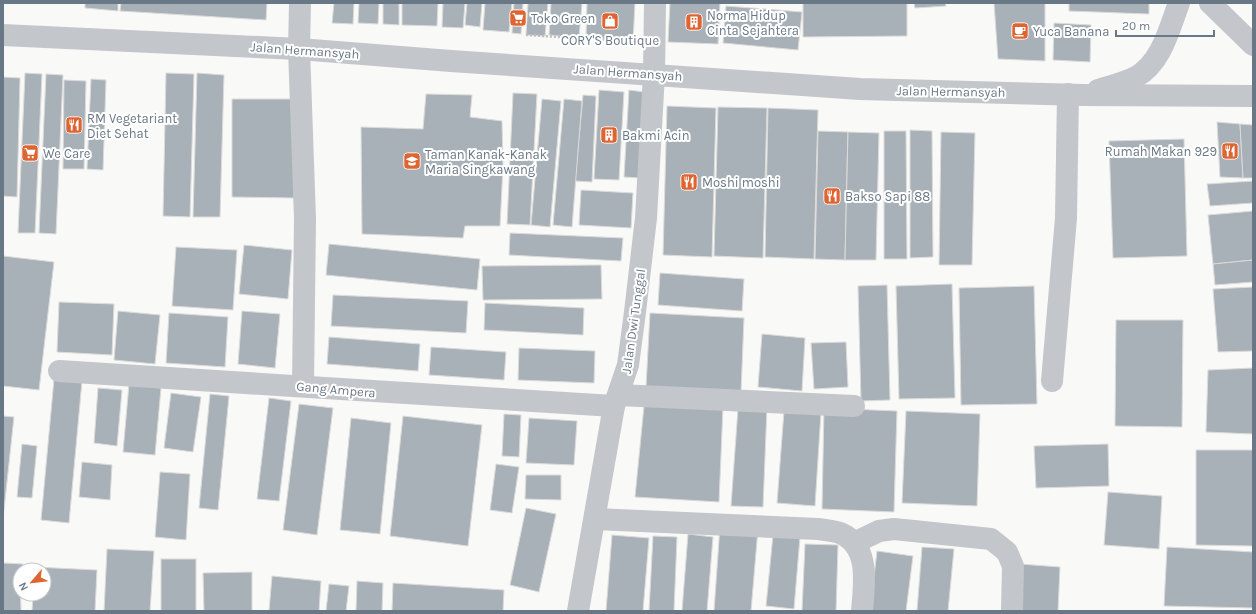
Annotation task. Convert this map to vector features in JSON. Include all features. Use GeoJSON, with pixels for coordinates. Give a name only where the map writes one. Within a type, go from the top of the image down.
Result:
{"type":"FeatureCollection","features":[{"type":"Feature","properties":{"kind":"street"},"geometry":{"type":"LineString","coordinates":[[300,3],[299,49],[305,219],[303,386]]}},
{"type":"Feature","properties":{"kind":"street","name":"Jalan Dwi Tunggal"},"geometry":{"type":"LineString","coordinates":[[578,611],[616,401],[628,365],[646,218],[654,74],[655,3]]}},
{"type":"Feature","properties":{"kind":"street"},"geometry":{"type":"LineString","coordinates":[[1052,381],[1076,94],[1136,77],[1149,67],[1156,59],[1179,3]]}},
{"type":"Feature","properties":{"kind":"street"},"geometry":{"type":"LineString","coordinates":[[1210,3],[1253,45]]}},
{"type":"Feature","properties":{"kind":"street","name":"Jalan Hermansyah"},"geometry":{"type":"LineString","coordinates":[[3,35],[299,49],[860,89],[1253,96]]}},
{"type":"Feature","properties":{"kind":"street","name":"Gang Ampera"},"geometry":{"type":"LineString","coordinates":[[59,371],[303,386],[416,396],[854,406]]}},
{"type":"Feature","properties":{"kind":"street"},"geometry":{"type":"LineString","coordinates":[[595,519],[818,529],[840,533],[854,543],[863,560],[864,582],[862,611]]}},
{"type":"Feature","properties":{"kind":"street"},"geometry":{"type":"LineString","coordinates":[[854,543],[879,531],[894,529],[991,539],[1007,552],[1012,566],[1012,609]]}},
{"type":"Feature","properties":{"kind":"path"},"geometry":{"type":"LineString","coordinates":[[526,35],[633,41]]}},
{"type":"Feature","properties":{"kind":"building"},"geometry":{"type":"Polygon","coordinates":[[[85,3],[118,3],[118,11],[85,8],[85,3]]]}},
{"type":"Feature","properties":{"kind":"building"},"geometry":{"type":"Polygon","coordinates":[[[121,3],[267,3],[266,20],[120,11],[121,3]]]}},
{"type":"Feature","properties":{"kind":"building"},"geometry":{"type":"Polygon","coordinates":[[[334,3],[354,3],[353,24],[332,23],[334,3]]]}},
{"type":"Feature","properties":{"kind":"building"},"geometry":{"type":"Polygon","coordinates":[[[359,3],[379,3],[378,24],[358,23],[359,3]]]}},
{"type":"Feature","properties":{"kind":"building"},"geometry":{"type":"Polygon","coordinates":[[[383,3],[399,3],[399,25],[383,24],[383,3]]]}},
{"type":"Feature","properties":{"kind":"building"},"geometry":{"type":"Polygon","coordinates":[[[402,3],[438,3],[437,26],[402,25],[402,3]]]}},
{"type":"Feature","properties":{"kind":"building"},"geometry":{"type":"Polygon","coordinates":[[[443,3],[465,3],[463,28],[442,27],[443,3]]]}},
{"type":"Feature","properties":{"kind":"building"},"geometry":{"type":"Polygon","coordinates":[[[467,3],[482,3],[480,27],[465,25],[467,3]]]}},
{"type":"Feature","properties":{"kind":"building"},"geometry":{"type":"Polygon","coordinates":[[[485,3],[512,3],[509,32],[483,30],[485,3]]]}},
{"type":"Feature","properties":{"kind":"building","name":"Toko Green"},"geometry":{"type":"Polygon","coordinates":[[[514,3],[523,3],[521,34],[512,33],[514,3]]]}},
{"type":"Feature","properties":{"kind":"building"},"geometry":{"type":"Polygon","coordinates":[[[528,3],[548,3],[545,36],[526,35],[528,3]]]}},
{"type":"Feature","properties":{"kind":"building"},"geometry":{"type":"Polygon","coordinates":[[[551,3],[582,3],[579,38],[549,35],[551,3]]]}},
{"type":"Feature","properties":{"kind":"building","name":"CORY'S Boutique"},"geometry":{"type":"Polygon","coordinates":[[[587,3],[635,3],[633,41],[586,38],[587,3]]]}},
{"type":"Feature","properties":{"kind":"building","name":"Norma Hidup Cinta Sejahtera"},"geometry":{"type":"Polygon","coordinates":[[[670,3],[720,3],[718,44],[668,42],[670,3]]]}},
{"type":"Feature","properties":{"kind":"building"},"geometry":{"type":"Polygon","coordinates":[[[803,3],[907,3],[907,36],[803,37],[803,3]]]}},
{"type":"Feature","properties":{"kind":"building"},"geometry":{"type":"Polygon","coordinates":[[[914,3],[945,3],[946,6],[915,8],[914,3]]]}},
{"type":"Feature","properties":{"kind":"building","name":"Yuca Banana"},"geometry":{"type":"Polygon","coordinates":[[[994,3],[1045,3],[1045,61],[998,59],[994,3]]]}},
{"type":"Feature","properties":{"kind":"building"},"geometry":{"type":"Polygon","coordinates":[[[1069,3],[1149,3],[1149,14],[1069,11],[1069,3]]]}},
{"type":"Feature","properties":{"kind":"building"},"geometry":{"type":"Polygon","coordinates":[[[726,6],[802,12],[798,50],[723,43],[726,6]]]}},
{"type":"Feature","properties":{"kind":"building"},"geometry":{"type":"Polygon","coordinates":[[[1054,23],[1091,25],[1090,62],[1053,60],[1054,23]]]}},
{"type":"Feature","properties":{"kind":"building","name":"We Care"},"geometry":{"type":"Polygon","coordinates":[[[25,73],[42,74],[35,233],[18,233],[25,73]]]}},
{"type":"Feature","properties":{"kind":"building"},"geometry":{"type":"Polygon","coordinates":[[[166,73],[194,74],[190,217],[163,216],[166,73]]]}},
{"type":"Feature","properties":{"kind":"building"},"geometry":{"type":"Polygon","coordinates":[[[197,73],[224,75],[220,217],[193,217],[197,73]]]}},
{"type":"Feature","properties":{"kind":"building"},"geometry":{"type":"Polygon","coordinates":[[[46,74],[63,75],[56,234],[39,233],[46,74]]]}},
{"type":"Feature","properties":{"kind":"building"},"geometry":{"type":"Polygon","coordinates":[[[3,77],[20,78],[17,197],[3,196],[3,77]]]}},
{"type":"Feature","properties":{"kind":"building"},"geometry":{"type":"Polygon","coordinates":[[[91,79],[106,80],[103,170],[87,169],[91,79]]]}},
{"type":"Feature","properties":{"kind":"building","name":"RM Vegetariant Diet Sehat"},"geometry":{"type":"Polygon","coordinates":[[[64,80],[86,81],[84,169],[63,169],[64,80]]]}},
{"type":"Feature","properties":{"kind":"building","name":"Bakmi Acin"},"geometry":{"type":"Polygon","coordinates":[[[599,90],[624,92],[619,180],[594,179],[599,90]]]}},
{"type":"Feature","properties":{"kind":"building"},"geometry":{"type":"Polygon","coordinates":[[[629,90],[644,92],[640,178],[624,177],[629,90]]]}},
{"type":"Feature","properties":{"kind":"building"},"geometry":{"type":"Polygon","coordinates":[[[513,93],[537,94],[530,225],[507,224],[513,93]]]}},
{"type":"Feature","properties":{"kind":"building","name":"Taman Kanak-Kanak Maria Singkawang"},"geometry":{"type":"Polygon","coordinates":[[[426,94],[472,95],[470,117],[502,121],[503,167],[500,226],[465,226],[463,238],[362,234],[361,127],[423,129],[426,94]]]}},
{"type":"Feature","properties":{"kind":"building"},"geometry":{"type":"Polygon","coordinates":[[[583,95],[596,96],[592,182],[575,181],[583,95]]]}},
{"type":"Feature","properties":{"kind":"building"},"geometry":{"type":"Polygon","coordinates":[[[232,99],[294,99],[294,198],[232,197],[232,99]]]}},
{"type":"Feature","properties":{"kind":"building"},"geometry":{"type":"Polygon","coordinates":[[[542,99],[561,101],[550,227],[531,225],[542,99]]]}},
{"type":"Feature","properties":{"kind":"building"},"geometry":{"type":"Polygon","coordinates":[[[564,99],[582,101],[572,227],[553,225],[564,99]]]}},
{"type":"Feature","properties":{"kind":"building","name":"Moshi moshi"},"geometry":{"type":"Polygon","coordinates":[[[667,106],[716,108],[712,257],[663,255],[667,106]]]}},
{"type":"Feature","properties":{"kind":"building"},"geometry":{"type":"Polygon","coordinates":[[[718,107],[767,108],[763,258],[714,256],[718,107]]]}},
{"type":"Feature","properties":{"kind":"building"},"geometry":{"type":"Polygon","coordinates":[[[768,108],[818,110],[814,259],[765,257],[768,108]]]}},
{"type":"Feature","properties":{"kind":"building","name":"Rumah Makan 929"},"geometry":{"type":"Polygon","coordinates":[[[1217,122],[1240,124],[1243,178],[1220,177],[1217,122]]]}},
{"type":"Feature","properties":{"kind":"building"},"geometry":{"type":"Polygon","coordinates":[[[1240,124],[1253,125],[1253,178],[1243,178],[1240,124]]]}},
{"type":"Feature","properties":{"kind":"building"},"geometry":{"type":"Polygon","coordinates":[[[910,130],[932,131],[933,257],[910,258],[910,130]]]}},
{"type":"Feature","properties":{"kind":"building","name":"Bakso Sapi 88"},"geometry":{"type":"Polygon","coordinates":[[[818,131],[848,132],[845,260],[815,259],[818,131]]]}},
{"type":"Feature","properties":{"kind":"building"},"geometry":{"type":"Polygon","coordinates":[[[884,131],[906,131],[907,259],[884,259],[884,131]]]}},
{"type":"Feature","properties":{"kind":"building"},"geometry":{"type":"Polygon","coordinates":[[[848,132],[879,133],[876,260],[845,260],[848,132]]]}},
{"type":"Feature","properties":{"kind":"building"},"geometry":{"type":"Polygon","coordinates":[[[941,132],[975,133],[972,265],[939,265],[941,132]]]}},
{"type":"Feature","properties":{"kind":"building"},"geometry":{"type":"Polygon","coordinates":[[[1184,139],[1187,256],[1113,258],[1109,141],[1184,139]]]}},
{"type":"Feature","properties":{"kind":"building"},"geometry":{"type":"Polygon","coordinates":[[[1253,181],[1253,203],[1210,206],[1207,184],[1253,181]]]}},
{"type":"Feature","properties":{"kind":"building"},"geometry":{"type":"Polygon","coordinates":[[[581,190],[633,193],[631,228],[579,225],[581,190]]]}},
{"type":"Feature","properties":{"kind":"building"},"geometry":{"type":"Polygon","coordinates":[[[1253,211],[1253,260],[1213,264],[1208,215],[1253,211]]]}},
{"type":"Feature","properties":{"kind":"building"},"geometry":{"type":"Polygon","coordinates":[[[510,233],[623,238],[621,261],[509,255],[510,233]]]}},
{"type":"Feature","properties":{"kind":"building"},"geometry":{"type":"Polygon","coordinates":[[[329,244],[480,259],[477,290],[326,275],[329,244]]]}},
{"type":"Feature","properties":{"kind":"building"},"geometry":{"type":"Polygon","coordinates":[[[244,245],[292,250],[288,299],[239,294],[244,245]]]}},
{"type":"Feature","properties":{"kind":"building"},"geometry":{"type":"Polygon","coordinates":[[[176,247],[237,250],[233,310],[172,306],[176,247]]]}},
{"type":"Feature","properties":{"kind":"building"},"geometry":{"type":"Polygon","coordinates":[[[3,256],[54,262],[39,390],[3,386],[3,256]]]}},
{"type":"Feature","properties":{"kind":"building"},"geometry":{"type":"Polygon","coordinates":[[[1253,260],[1253,282],[1215,285],[1213,264],[1253,260]]]}},
{"type":"Feature","properties":{"kind":"building"},"geometry":{"type":"Polygon","coordinates":[[[601,265],[602,299],[483,300],[482,266],[601,265]]]}},
{"type":"Feature","properties":{"kind":"building"},"geometry":{"type":"Polygon","coordinates":[[[660,273],[744,279],[742,311],[658,305],[660,273]]]}},
{"type":"Feature","properties":{"kind":"building"},"geometry":{"type":"Polygon","coordinates":[[[952,284],[955,398],[899,399],[896,286],[952,284]]]}},
{"type":"Feature","properties":{"kind":"building"},"geometry":{"type":"Polygon","coordinates":[[[887,285],[890,400],[861,401],[858,286],[887,285]]]}},
{"type":"Feature","properties":{"kind":"building"},"geometry":{"type":"Polygon","coordinates":[[[1034,286],[1037,404],[961,405],[959,288],[1034,286]]]}},
{"type":"Feature","properties":{"kind":"building"},"geometry":{"type":"Polygon","coordinates":[[[1253,287],[1253,351],[1218,352],[1213,289],[1253,287]]]}},
{"type":"Feature","properties":{"kind":"building"},"geometry":{"type":"Polygon","coordinates":[[[333,295],[468,301],[466,333],[331,326],[333,295]]]}},
{"type":"Feature","properties":{"kind":"building"},"geometry":{"type":"Polygon","coordinates":[[[59,302],[114,304],[112,355],[57,352],[59,302]]]}},
{"type":"Feature","properties":{"kind":"building"},"geometry":{"type":"Polygon","coordinates":[[[485,303],[584,308],[583,335],[484,330],[485,303]]]}},
{"type":"Feature","properties":{"kind":"building"},"geometry":{"type":"Polygon","coordinates":[[[118,311],[160,315],[155,364],[114,360],[118,311]]]}},
{"type":"Feature","properties":{"kind":"building"},"geometry":{"type":"Polygon","coordinates":[[[242,311],[280,314],[275,368],[238,364],[242,311]]]}},
{"type":"Feature","properties":{"kind":"building"},"geometry":{"type":"Polygon","coordinates":[[[169,313],[228,317],[225,367],[166,363],[169,313]]]}},
{"type":"Feature","properties":{"kind":"building"},"geometry":{"type":"Polygon","coordinates":[[[650,313],[744,318],[741,392],[646,387],[650,313]]]}},
{"type":"Feature","properties":{"kind":"building"},"geometry":{"type":"Polygon","coordinates":[[[1116,320],[1183,320],[1182,427],[1115,426],[1116,320]]]}},
{"type":"Feature","properties":{"kind":"building"},"geometry":{"type":"Polygon","coordinates":[[[762,334],[805,338],[802,391],[758,387],[762,334]]]}},
{"type":"Feature","properties":{"kind":"building"},"geometry":{"type":"Polygon","coordinates":[[[329,337],[420,344],[418,371],[327,364],[329,337]]]}},
{"type":"Feature","properties":{"kind":"building"},"geometry":{"type":"Polygon","coordinates":[[[846,342],[848,387],[814,389],[811,343],[846,342]]]}},
{"type":"Feature","properties":{"kind":"building"},"geometry":{"type":"Polygon","coordinates":[[[431,347],[506,352],[504,380],[429,375],[431,347]]]}},
{"type":"Feature","properties":{"kind":"building"},"geometry":{"type":"Polygon","coordinates":[[[519,348],[595,351],[594,383],[518,380],[519,348]]]}},
{"type":"Feature","properties":{"kind":"building"},"geometry":{"type":"Polygon","coordinates":[[[1253,368],[1253,434],[1206,432],[1208,370],[1253,368]]]}},
{"type":"Feature","properties":{"kind":"building"},"geometry":{"type":"Polygon","coordinates":[[[54,379],[82,381],[69,523],[41,520],[54,379]]]}},
{"type":"Feature","properties":{"kind":"building"},"geometry":{"type":"Polygon","coordinates":[[[129,384],[161,388],[155,455],[123,452],[129,384]]]}},
{"type":"Feature","properties":{"kind":"building"},"geometry":{"type":"Polygon","coordinates":[[[98,388],[122,390],[117,446],[94,443],[98,388]]]}},
{"type":"Feature","properties":{"kind":"building"},"geometry":{"type":"Polygon","coordinates":[[[171,393],[201,397],[193,452],[164,448],[171,393]]]}},
{"type":"Feature","properties":{"kind":"building"},"geometry":{"type":"Polygon","coordinates":[[[210,394],[229,396],[218,510],[199,508],[210,394]]]}},
{"type":"Feature","properties":{"kind":"building"},"geometry":{"type":"Polygon","coordinates":[[[269,398],[291,401],[279,501],[257,499],[269,398]]]}},
{"type":"Feature","properties":{"kind":"building"},"geometry":{"type":"Polygon","coordinates":[[[299,404],[333,408],[317,535],[283,530],[299,404]]]}},
{"type":"Feature","properties":{"kind":"building"},"geometry":{"type":"Polygon","coordinates":[[[644,406],[723,407],[719,502],[635,497],[644,406]]]}},
{"type":"Feature","properties":{"kind":"building"},"geometry":{"type":"Polygon","coordinates":[[[767,407],[763,507],[731,506],[738,408],[767,407]]]}},
{"type":"Feature","properties":{"kind":"building"},"geometry":{"type":"Polygon","coordinates":[[[824,408],[897,411],[894,512],[822,509],[824,408]]]}},
{"type":"Feature","properties":{"kind":"building"},"geometry":{"type":"Polygon","coordinates":[[[784,411],[821,412],[815,506],[777,503],[784,411]]]}},
{"type":"Feature","properties":{"kind":"building"},"geometry":{"type":"Polygon","coordinates":[[[906,411],[980,414],[977,506],[902,503],[906,411]]]}},
{"type":"Feature","properties":{"kind":"building"},"geometry":{"type":"Polygon","coordinates":[[[504,414],[521,415],[519,457],[502,456],[504,414]]]}},
{"type":"Feature","properties":{"kind":"building"},"geometry":{"type":"Polygon","coordinates":[[[3,416],[14,417],[3,519],[3,416]]]}},
{"type":"Feature","properties":{"kind":"building"},"geometry":{"type":"Polygon","coordinates":[[[403,416],[482,425],[468,546],[390,536],[403,416]]]}},
{"type":"Feature","properties":{"kind":"building"},"geometry":{"type":"Polygon","coordinates":[[[351,418],[391,423],[380,534],[340,530],[351,418]]]}},
{"type":"Feature","properties":{"kind":"building"},"geometry":{"type":"Polygon","coordinates":[[[529,418],[577,421],[574,465],[526,463],[529,418]]]}},
{"type":"Feature","properties":{"kind":"building"},"geometry":{"type":"Polygon","coordinates":[[[22,444],[37,446],[32,498],[17,497],[22,444]]]}},
{"type":"Feature","properties":{"kind":"building"},"geometry":{"type":"Polygon","coordinates":[[[1108,444],[1109,486],[1036,488],[1034,446],[1108,444]]]}},
{"type":"Feature","properties":{"kind":"building"},"geometry":{"type":"Polygon","coordinates":[[[1196,450],[1253,450],[1253,546],[1196,545],[1196,450]]]}},
{"type":"Feature","properties":{"kind":"building"},"geometry":{"type":"Polygon","coordinates":[[[82,462],[112,465],[110,500],[79,497],[82,462]]]}},
{"type":"Feature","properties":{"kind":"building"},"geometry":{"type":"Polygon","coordinates":[[[496,464],[519,467],[512,513],[490,510],[496,464]]]}},
{"type":"Feature","properties":{"kind":"building"},"geometry":{"type":"Polygon","coordinates":[[[160,472],[190,474],[186,540],[155,537],[160,472]]]}},
{"type":"Feature","properties":{"kind":"building"},"geometry":{"type":"Polygon","coordinates":[[[526,475],[561,475],[561,500],[525,499],[526,475]]]}},
{"type":"Feature","properties":{"kind":"building"},"geometry":{"type":"Polygon","coordinates":[[[1108,492],[1162,496],[1159,549],[1104,545],[1108,492]]]}},
{"type":"Feature","properties":{"kind":"building"},"geometry":{"type":"Polygon","coordinates":[[[526,508],[556,514],[539,592],[510,585],[526,508]]]}},
{"type":"Feature","properties":{"kind":"building"},"geometry":{"type":"Polygon","coordinates":[[[720,526],[758,529],[751,611],[714,611],[720,526]]]}},
{"type":"Feature","properties":{"kind":"building"},"geometry":{"type":"Polygon","coordinates":[[[688,534],[713,537],[707,611],[682,611],[688,534]]]}},
{"type":"Feature","properties":{"kind":"building"},"geometry":{"type":"Polygon","coordinates":[[[612,535],[649,538],[643,611],[606,611],[612,535]]]}},
{"type":"Feature","properties":{"kind":"building"},"geometry":{"type":"Polygon","coordinates":[[[773,535],[800,537],[794,609],[766,606],[773,535]]]}},
{"type":"Feature","properties":{"kind":"building"},"geometry":{"type":"Polygon","coordinates":[[[653,536],[677,537],[674,611],[649,611],[653,536]]]}},
{"type":"Feature","properties":{"kind":"building"},"geometry":{"type":"Polygon","coordinates":[[[805,544],[838,545],[836,611],[802,611],[805,544]]]}},
{"type":"Feature","properties":{"kind":"building"},"geometry":{"type":"Polygon","coordinates":[[[922,547],[954,549],[948,611],[917,611],[922,547]]]}},
{"type":"Feature","properties":{"kind":"building"},"geometry":{"type":"Polygon","coordinates":[[[1167,547],[1253,552],[1253,608],[1164,606],[1167,547]]]}},
{"type":"Feature","properties":{"kind":"building"},"geometry":{"type":"Polygon","coordinates":[[[107,549],[154,551],[150,611],[104,611],[107,549]]]}},
{"type":"Feature","properties":{"kind":"building"},"geometry":{"type":"Polygon","coordinates":[[[877,551],[913,556],[906,611],[870,611],[877,551]]]}},
{"type":"Feature","properties":{"kind":"building"},"geometry":{"type":"Polygon","coordinates":[[[161,559],[196,559],[196,611],[161,611],[161,559]]]}},
{"type":"Feature","properties":{"kind":"building"},"geometry":{"type":"Polygon","coordinates":[[[3,563],[12,563],[12,602],[21,602],[21,611],[3,611],[3,563]]]}},
{"type":"Feature","properties":{"kind":"building"},"geometry":{"type":"Polygon","coordinates":[[[1020,564],[1060,567],[1058,611],[1018,611],[1020,564]]]}},
{"type":"Feature","properties":{"kind":"building"},"geometry":{"type":"Polygon","coordinates":[[[52,568],[97,570],[95,611],[32,611],[33,602],[52,602],[52,568]]]}},
{"type":"Feature","properties":{"kind":"building"},"geometry":{"type":"Polygon","coordinates":[[[252,572],[252,611],[204,611],[203,573],[252,572]]]}},
{"type":"Feature","properties":{"kind":"building"},"geometry":{"type":"Polygon","coordinates":[[[272,576],[321,581],[319,611],[269,611],[272,576]]]}},
{"type":"Feature","properties":{"kind":"building"},"geometry":{"type":"Polygon","coordinates":[[[357,581],[383,583],[382,611],[356,611],[357,581]]]}},
{"type":"Feature","properties":{"kind":"building"},"geometry":{"type":"Polygon","coordinates":[[[393,583],[504,590],[503,611],[392,611],[393,583]]]}},
{"type":"Feature","properties":{"kind":"building"},"geometry":{"type":"Polygon","coordinates":[[[329,584],[349,586],[346,611],[326,611],[329,584]]]}},
{"type":"Feature","properties":{"kind":"place","name":"Toko Green"},"geometry":{"type":"Point","coordinates":[518,18]}},
{"type":"Feature","properties":{"kind":"place","name":"CORY'S Boutique"},"geometry":{"type":"Point","coordinates":[610,21]}},
{"type":"Feature","properties":{"kind":"place","name":"Norma Hidup Cinta Sejahtera"},"geometry":{"type":"Point","coordinates":[694,22]}},
{"type":"Feature","properties":{"kind":"place","name":"Yuca Banana"},"geometry":{"type":"Point","coordinates":[1020,31]}},
{"type":"Feature","properties":{"kind":"place","name":"RM Vegetariant Diet Sehat"},"geometry":{"type":"Point","coordinates":[74,125]}},
{"type":"Feature","properties":{"kind":"place","name":"Bakmi Acin"},"geometry":{"type":"Point","coordinates":[609,135]}},
{"type":"Feature","properties":{"kind":"place","name":"Rumah Makan 929"},"geometry":{"type":"Point","coordinates":[1230,151]}},
{"type":"Feature","properties":{"kind":"place","name":"We Care"},"geometry":{"type":"Point","coordinates":[30,153]}},
{"type":"Feature","properties":{"kind":"place","name":"Taman Kanak-Kanak Maria Singkawang"},"geometry":{"type":"Point","coordinates":[412,161]}},
{"type":"Feature","properties":{"kind":"place","name":"Moshi moshi"},"geometry":{"type":"Point","coordinates":[689,182]}},
{"type":"Feature","properties":{"kind":"place","name":"Bakso Sapi 88"},"geometry":{"type":"Point","coordinates":[832,196]}}]}
